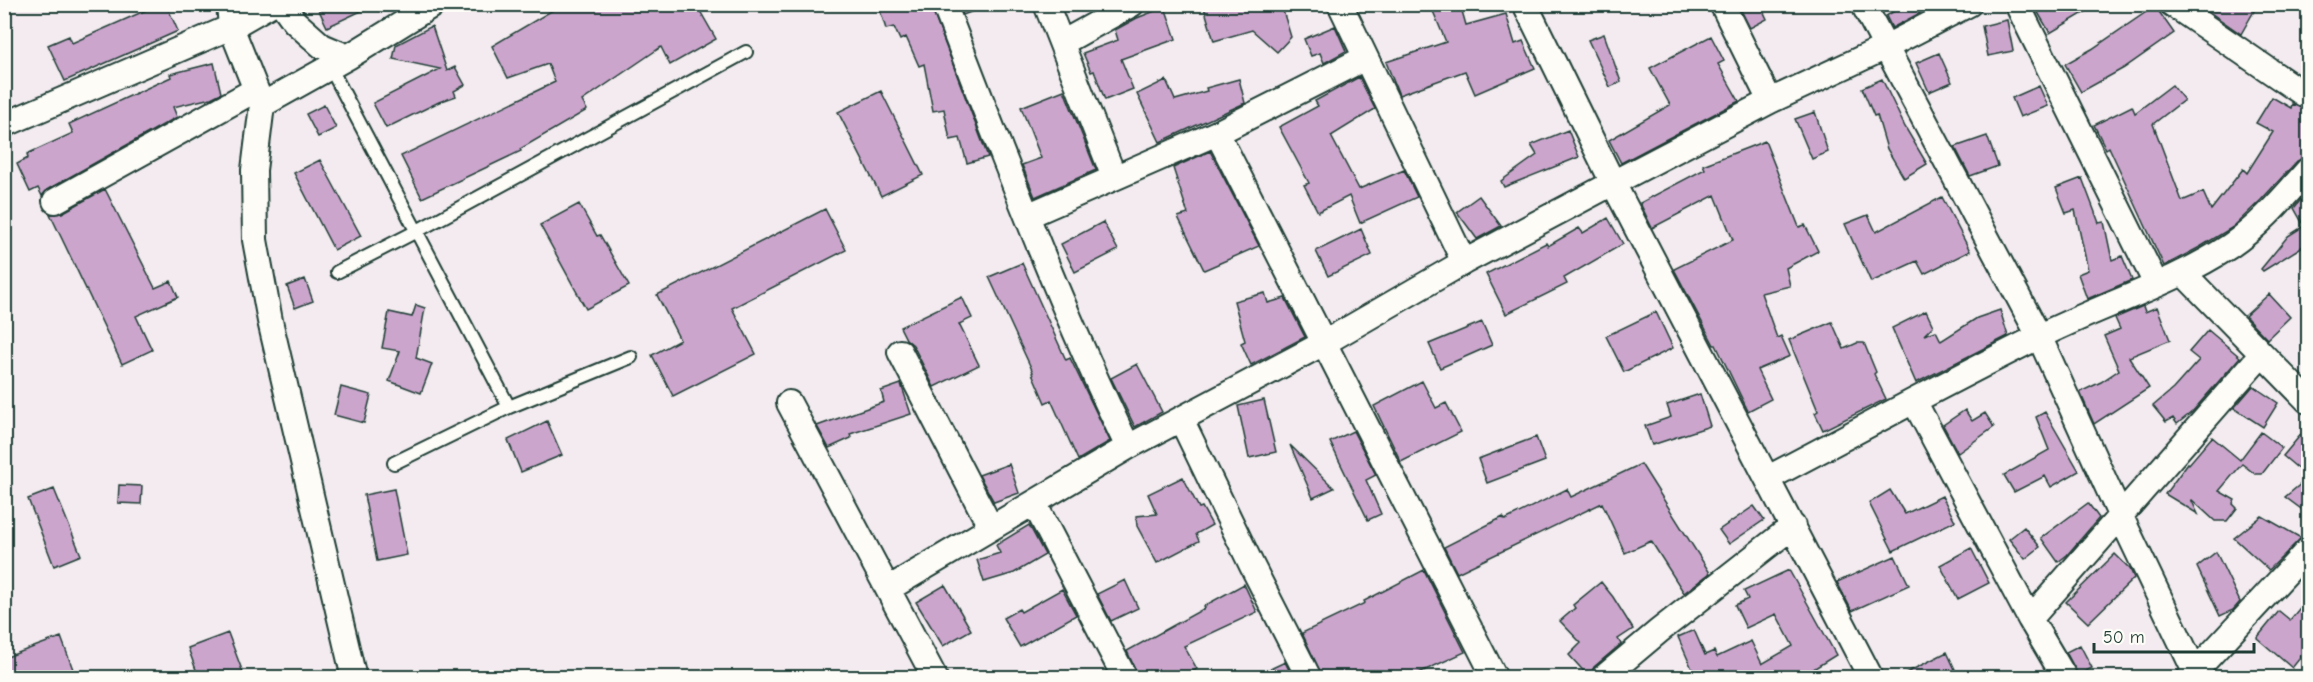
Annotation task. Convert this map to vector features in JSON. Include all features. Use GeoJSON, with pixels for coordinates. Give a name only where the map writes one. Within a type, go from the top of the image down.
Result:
{"type":"FeatureCollection","features":[{"type":"Feature","properties":{"kind":"street"},"geometry":{"type":"LineString","coordinates":[[4,125],[230,16],[271,4]]}},
{"type":"Feature","properties":{"kind":"street"},"geometry":{"type":"LineString","coordinates":[[282,4],[295,22],[339,62]]}},
{"type":"Feature","properties":{"kind":"street"},"geometry":{"type":"LineString","coordinates":[[55,201],[259,98],[339,62],[434,4]]}},
{"type":"Feature","properties":{"kind":"street"},"geometry":{"type":"LineString","coordinates":[[944,4],[980,101],[1027,216],[1128,447]]}},
{"type":"Feature","properties":{"kind":"street"},"geometry":{"type":"LineString","coordinates":[[1046,4],[1114,177]]}},
{"type":"Feature","properties":{"kind":"street"},"geometry":{"type":"LineString","coordinates":[[1062,43],[1132,4]]}},
{"type":"Feature","properties":{"kind":"street"},"geometry":{"type":"LineString","coordinates":[[1340,4],[1464,262]]}},
{"type":"Feature","properties":{"kind":"street"},"geometry":{"type":"LineString","coordinates":[[1525,4],[1613,183],[1871,678]]}},
{"type":"Feature","properties":{"kind":"street"},"geometry":{"type":"LineString","coordinates":[[1722,4],[1770,101]]}},
{"type":"Feature","properties":{"kind":"street"},"geometry":{"type":"LineString","coordinates":[[1863,4],[1884,48],[2039,336],[2194,676],[2308,550]]}},
{"type":"Feature","properties":{"kind":"street"},"geometry":{"type":"LineString","coordinates":[[888,589],[1128,447],[1324,343],[1464,262],[1770,101],[1884,48],[1969,4]]}},
{"type":"Feature","properties":{"kind":"street"},"geometry":{"type":"LineString","coordinates":[[2017,4],[2156,284]]}},
{"type":"Feature","properties":{"kind":"street"},"geometry":{"type":"LineString","coordinates":[[2172,4],[2308,97]]}},
{"type":"Feature","properties":{"kind":"street"},"geometry":{"type":"LineString","coordinates":[[230,16],[259,98],[254,170],[255,240],[270,321],[354,678]]}},
{"type":"Feature","properties":{"kind":"street"},"geometry":{"type":"LineString","coordinates":[[1027,216],[1217,133],[1365,58]]}},
{"type":"Feature","properties":{"kind":"street"},"geometry":{"type":"LineString","coordinates":[[1217,133],[1495,678]]}},
{"type":"Feature","properties":{"kind":"street"},"geometry":{"type":"LineString","coordinates":[[1768,478],[2039,336],[2156,284],[2184,274],[2248,233],[2274,209],[2308,170]]}},
{"type":"Feature","properties":{"kind":"street"},"geometry":{"type":"LineString","coordinates":[[2184,274],[2308,401]]}},
{"type":"Feature","properties":{"kind":"street"},"geometry":{"type":"LineString","coordinates":[[900,352],[991,528]]}},
{"type":"Feature","properties":{"kind":"street"},"geometry":{"type":"LineString","coordinates":[[2030,619],[2262,354]]}},
{"type":"Feature","properties":{"kind":"street"},"geometry":{"type":"LineString","coordinates":[[1914,401],[2030,619],[2065,678]]}},
{"type":"Feature","properties":{"kind":"street"},"geometry":{"type":"LineString","coordinates":[[789,403],[935,678]]}},
{"type":"Feature","properties":{"kind":"street"},"geometry":{"type":"LineString","coordinates":[[1181,419],[1309,678]]}},
{"type":"Feature","properties":{"kind":"street"},"geometry":{"type":"LineString","coordinates":[[1034,503],[1125,678]]}},
{"type":"Feature","properties":{"kind":"street"},"geometry":{"type":"LineString","coordinates":[[1603,678],[1793,526]]}},
{"type":"Feature","properties":{"kind":"lane"},"geometry":{"type":"LineString","coordinates":[[337,272],[746,52]]}},
{"type":"Feature","properties":{"kind":"lane"},"geometry":{"type":"LineString","coordinates":[[339,62],[417,231],[509,407]]}},
{"type":"Feature","properties":{"kind":"lane"},"geometry":{"type":"LineString","coordinates":[[394,463],[509,407],[631,357]]}},
{"type":"Feature","properties":{"kind":"building"},"geometry":{"type":"Polygon","coordinates":[[[160,4],[166,4],[178,31],[65,81],[48,45],[69,36],[72,43],[160,4]]]}},
{"type":"Feature","properties":{"kind":"building"},"geometry":{"type":"Polygon","coordinates":[[[316,4],[376,4],[327,27],[316,4]]]}},
{"type":"Feature","properties":{"kind":"building"},"geometry":{"type":"Polygon","coordinates":[[[563,4],[696,4],[716,39],[670,65],[661,47],[582,101],[587,110],[520,149],[521,151],[422,198],[401,156],[555,82],[548,64],[508,78],[492,46],[563,4]]]}},
{"type":"Feature","properties":{"kind":"building"},"geometry":{"type":"Polygon","coordinates":[[[878,4],[930,4],[988,157],[967,163],[960,138],[950,140],[944,109],[933,111],[924,64],[919,66],[906,37],[900,40],[894,27],[886,29],[878,4]]]}},
{"type":"Feature","properties":{"kind":"building"},"geometry":{"type":"Polygon","coordinates":[[[959,4],[985,4],[986,6],[963,15],[959,4]]]}},
{"type":"Feature","properties":{"kind":"building"},"geometry":{"type":"Polygon","coordinates":[[[1203,4],[1281,4],[1291,37],[1277,52],[1252,30],[1214,41],[1203,4]]]}},
{"type":"Feature","properties":{"kind":"building"},"geometry":{"type":"Polygon","coordinates":[[[1430,4],[1460,4],[1466,25],[1506,14],[1515,44],[1523,41],[1535,68],[1475,94],[1465,71],[1399,95],[1386,62],[1446,42],[1430,4]]]}},
{"type":"Feature","properties":{"kind":"building"},"geometry":{"type":"Polygon","coordinates":[[[1738,4],[1760,4],[1767,19],[1750,28],[1738,4]]]}},
{"type":"Feature","properties":{"kind":"building"},"geometry":{"type":"Polygon","coordinates":[[[1906,4],[1915,4],[1920,13],[1892,28],[1886,16],[1906,4]]]}},
{"type":"Feature","properties":{"kind":"building"},"geometry":{"type":"Polygon","coordinates":[[[2033,4],[2099,4],[2050,33],[2033,4]]]}},
{"type":"Feature","properties":{"kind":"building"},"geometry":{"type":"Polygon","coordinates":[[[2198,4],[2258,4],[2241,34],[2198,4]]]}},
{"type":"Feature","properties":{"kind":"building"},"geometry":{"type":"Polygon","coordinates":[[[2155,6],[2174,33],[2124,68],[2081,92],[2065,64],[2092,49],[2155,6]]]}},
{"type":"Feature","properties":{"kind":"building"},"geometry":{"type":"Polygon","coordinates":[[[1165,7],[1176,39],[1121,59],[1133,89],[1105,100],[1094,71],[1091,72],[1083,53],[1118,40],[1115,30],[1165,7]]]}},
{"type":"Feature","properties":{"kind":"building"},"geometry":{"type":"Polygon","coordinates":[[[2007,20],[2013,51],[1988,56],[1982,26],[2007,20]]]}},
{"type":"Feature","properties":{"kind":"building"},"geometry":{"type":"Polygon","coordinates":[[[432,26],[447,71],[455,67],[465,85],[454,91],[456,96],[386,128],[373,103],[440,69],[393,59],[396,45],[432,26]]]}},
{"type":"Feature","properties":{"kind":"building"},"geometry":{"type":"Polygon","coordinates":[[[1335,26],[1346,51],[1324,63],[1320,53],[1311,56],[1304,39],[1335,26]]]}},
{"type":"Feature","properties":{"kind":"building"},"geometry":{"type":"Polygon","coordinates":[[[1604,34],[1621,82],[1610,87],[1588,40],[1604,34]]]}},
{"type":"Feature","properties":{"kind":"building"},"geometry":{"type":"Polygon","coordinates":[[[1711,36],[1724,61],[1718,64],[1739,101],[1621,163],[1609,140],[1670,105],[1650,68],[1711,36]]]}},
{"type":"Feature","properties":{"kind":"building"},"geometry":{"type":"Polygon","coordinates":[[[1939,53],[1952,82],[1929,92],[1916,63],[1939,53]]]}},
{"type":"Feature","properties":{"kind":"building"},"geometry":{"type":"Polygon","coordinates":[[[214,63],[221,93],[211,98],[173,107],[177,117],[48,189],[42,196],[38,188],[30,192],[17,164],[28,158],[27,154],[73,133],[69,124],[171,77],[170,74],[214,63]]]}},
{"type":"Feature","properties":{"kind":"building"},"geometry":{"type":"Polygon","coordinates":[[[1359,77],[1375,109],[1331,136],[1359,189],[1404,170],[1417,197],[1360,223],[1349,196],[1318,212],[1304,185],[1309,183],[1279,127],[1318,106],[1315,101],[1359,77]]]}},
{"type":"Feature","properties":{"kind":"building"},"geometry":{"type":"Polygon","coordinates":[[[1239,79],[1245,103],[1160,142],[1137,94],[1166,80],[1175,100],[1239,79]]]}},
{"type":"Feature","properties":{"kind":"building"},"geometry":{"type":"Polygon","coordinates":[[[1882,79],[1905,127],[1927,164],[1904,178],[1887,149],[1877,115],[1874,116],[1862,88],[1882,79]]]}},
{"type":"Feature","properties":{"kind":"building"},"geometry":{"type":"Polygon","coordinates":[[[2172,85],[2184,100],[2153,124],[2182,201],[2203,192],[2211,210],[2243,169],[2247,173],[2273,132],[2256,123],[2272,97],[2291,108],[2292,104],[2308,111],[2308,156],[2297,161],[2233,227],[2164,266],[2109,147],[2106,149],[2094,125],[2132,106],[2135,113],[2172,85]]]}},
{"type":"Feature","properties":{"kind":"building"},"geometry":{"type":"Polygon","coordinates":[[[2039,86],[2048,106],[2020,117],[2012,98],[2039,86]]]}},
{"type":"Feature","properties":{"kind":"building"},"geometry":{"type":"Polygon","coordinates":[[[1064,90],[1096,170],[1035,197],[1022,165],[1041,158],[1021,107],[1064,90]]]}},
{"type":"Feature","properties":{"kind":"building"},"geometry":{"type":"Polygon","coordinates":[[[881,91],[923,175],[881,196],[838,112],[881,91]]]}},
{"type":"Feature","properties":{"kind":"building"},"geometry":{"type":"Polygon","coordinates":[[[324,105],[336,128],[318,137],[306,114],[324,105]]]}},
{"type":"Feature","properties":{"kind":"building"},"geometry":{"type":"Polygon","coordinates":[[[1815,112],[1828,152],[1812,159],[1795,119],[1815,112]]]}},
{"type":"Feature","properties":{"kind":"building"},"geometry":{"type":"Polygon","coordinates":[[[1568,130],[1579,157],[1504,187],[1501,181],[1537,155],[1531,145],[1568,130]]]}},
{"type":"Feature","properties":{"kind":"building"},"geometry":{"type":"Polygon","coordinates":[[[1987,136],[1998,166],[1970,176],[1955,147],[1987,136]]]}},
{"type":"Feature","properties":{"kind":"building"},"geometry":{"type":"Polygon","coordinates":[[[1765,141],[1799,227],[1805,225],[1818,251],[1786,268],[1790,286],[1761,293],[1777,338],[1781,336],[1790,356],[1757,370],[1771,399],[1748,411],[1716,345],[1674,269],[1733,240],[1715,195],[1652,228],[1640,203],[1705,169],[1703,165],[1765,141]]]}},
{"type":"Feature","properties":{"kind":"building"},"geometry":{"type":"Polygon","coordinates":[[[1210,151],[1259,246],[1204,270],[1178,217],[1188,214],[1173,168],[1210,151]]]}},
{"type":"Feature","properties":{"kind":"building"},"geometry":{"type":"Polygon","coordinates":[[[320,160],[361,236],[334,250],[294,173],[320,160]]]}},
{"type":"Feature","properties":{"kind":"building"},"geometry":{"type":"Polygon","coordinates":[[[2082,178],[2099,223],[2104,222],[2112,260],[2122,256],[2132,280],[2087,299],[2078,274],[2088,270],[2075,210],[2066,213],[2056,188],[2082,178]]]}},
{"type":"Feature","properties":{"kind":"building"},"geometry":{"type":"Polygon","coordinates":[[[105,189],[155,288],[171,281],[178,297],[136,316],[152,350],[122,364],[50,214],[62,213],[105,189]]]}},
{"type":"Feature","properties":{"kind":"building"},"geometry":{"type":"Polygon","coordinates":[[[2308,191],[2308,243],[2263,271],[2261,269],[2288,236],[2304,226],[2294,208],[2308,191]]]}},
{"type":"Feature","properties":{"kind":"building"},"geometry":{"type":"Polygon","coordinates":[[[1479,196],[1501,226],[1477,239],[1457,212],[1479,196]]]}},
{"type":"Feature","properties":{"kind":"building"},"geometry":{"type":"Polygon","coordinates":[[[1942,197],[1970,251],[1924,274],[1917,261],[1871,282],[1845,224],[1868,215],[1876,232],[1942,197]]]}},
{"type":"Feature","properties":{"kind":"building"},"geometry":{"type":"Polygon","coordinates":[[[579,204],[629,286],[586,309],[540,225],[579,204]]]}},
{"type":"Feature","properties":{"kind":"building"},"geometry":{"type":"Polygon","coordinates":[[[825,209],[846,250],[732,308],[756,354],[673,396],[652,355],[680,340],[657,295],[825,209]]]}},
{"type":"Feature","properties":{"kind":"building"},"geometry":{"type":"Polygon","coordinates":[[[1608,218],[1623,244],[1564,278],[1567,284],[1506,314],[1486,274],[1546,243],[1548,246],[1579,228],[1583,233],[1608,218]]]}},
{"type":"Feature","properties":{"kind":"building"},"geometry":{"type":"Polygon","coordinates":[[[1103,222],[1118,250],[1075,272],[1061,244],[1103,222]]]}},
{"type":"Feature","properties":{"kind":"building"},"geometry":{"type":"Polygon","coordinates":[[[1361,229],[1372,255],[1328,276],[1316,251],[1361,229]]]}},
{"type":"Feature","properties":{"kind":"building"},"geometry":{"type":"Polygon","coordinates":[[[1022,263],[1066,360],[1070,358],[1110,441],[1078,460],[1051,400],[1045,403],[989,277],[1022,263]]]}},
{"type":"Feature","properties":{"kind":"building"},"geometry":{"type":"Polygon","coordinates":[[[305,279],[313,301],[295,308],[287,286],[305,279]]]}},
{"type":"Feature","properties":{"kind":"building"},"geometry":{"type":"Polygon","coordinates":[[[1265,293],[1268,303],[1285,298],[1305,337],[1251,365],[1241,343],[1245,341],[1234,301],[1265,293]]]}},
{"type":"Feature","properties":{"kind":"building"},"geometry":{"type":"Polygon","coordinates":[[[2269,294],[2290,317],[2267,339],[2245,316],[2269,294]]]}},
{"type":"Feature","properties":{"kind":"building"},"geometry":{"type":"Polygon","coordinates":[[[962,297],[972,318],[959,324],[979,365],[934,387],[913,345],[906,339],[900,327],[962,297]]]}},
{"type":"Feature","properties":{"kind":"building"},"geometry":{"type":"Polygon","coordinates":[[[416,305],[425,308],[416,358],[432,364],[421,393],[389,381],[400,351],[382,348],[389,312],[412,317],[416,305]]]}},
{"type":"Feature","properties":{"kind":"building"},"geometry":{"type":"Polygon","coordinates":[[[2143,306],[2145,312],[2157,307],[2170,340],[2129,357],[2149,388],[2094,424],[2080,392],[2119,370],[2104,336],[2120,329],[2115,318],[2143,306]]]}},
{"type":"Feature","properties":{"kind":"building"},"geometry":{"type":"Polygon","coordinates":[[[2000,310],[2008,336],[1916,383],[1892,328],[1926,311],[1933,326],[1924,335],[1936,331],[1941,341],[1977,318],[2000,310]]]}},
{"type":"Feature","properties":{"kind":"building"},"geometry":{"type":"Polygon","coordinates":[[[1656,312],[1673,348],[1624,372],[1606,336],[1656,312]]]}},
{"type":"Feature","properties":{"kind":"building"},"geometry":{"type":"Polygon","coordinates":[[[1482,322],[1492,345],[1440,368],[1429,344],[1482,322]]]}},
{"type":"Feature","properties":{"kind":"building"},"geometry":{"type":"Polygon","coordinates":[[[1832,322],[1844,349],[1857,343],[1864,343],[1876,372],[1874,374],[1886,399],[1823,430],[1815,413],[1818,411],[1789,340],[1832,322]]]}},
{"type":"Feature","properties":{"kind":"building"},"geometry":{"type":"Polygon","coordinates":[[[2208,330],[2240,357],[2192,412],[2177,424],[2173,418],[2166,422],[2153,406],[2173,389],[2199,360],[2189,352],[2208,330]]]}},
{"type":"Feature","properties":{"kind":"building"},"geometry":{"type":"Polygon","coordinates":[[[1137,364],[1162,412],[1135,427],[1111,378],[1137,364]]]}},
{"type":"Feature","properties":{"kind":"building"},"geometry":{"type":"Polygon","coordinates":[[[1422,381],[1436,408],[1446,403],[1461,432],[1401,462],[1374,406],[1422,381]]]}},
{"type":"Feature","properties":{"kind":"building"},"geometry":{"type":"Polygon","coordinates":[[[901,384],[911,414],[850,434],[851,438],[829,448],[817,426],[884,402],[881,391],[901,384]]]}},
{"type":"Feature","properties":{"kind":"building"},"geometry":{"type":"Polygon","coordinates":[[[2253,386],[2278,403],[2263,427],[2234,408],[2253,386]]]}},
{"type":"Feature","properties":{"kind":"building"},"geometry":{"type":"Polygon","coordinates":[[[341,387],[371,395],[364,423],[334,415],[341,387]]]}},
{"type":"Feature","properties":{"kind":"building"},"geometry":{"type":"Polygon","coordinates":[[[1700,394],[1710,426],[1652,445],[1645,426],[1671,417],[1667,405],[1700,394]]]}},
{"type":"Feature","properties":{"kind":"building"},"geometry":{"type":"Polygon","coordinates":[[[1264,400],[1276,452],[1249,458],[1238,406],[1264,400]]]}},
{"type":"Feature","properties":{"kind":"building"},"geometry":{"type":"Polygon","coordinates":[[[1965,410],[1972,421],[1985,413],[1994,427],[1958,453],[1943,425],[1965,410]]]}},
{"type":"Feature","properties":{"kind":"building"},"geometry":{"type":"Polygon","coordinates":[[[2045,412],[2079,471],[2051,487],[2045,476],[2014,492],[2004,475],[2049,450],[2036,417],[2045,412]]]}},
{"type":"Feature","properties":{"kind":"building"},"geometry":{"type":"Polygon","coordinates":[[[547,421],[562,455],[521,472],[508,440],[547,421]]]}},
{"type":"Feature","properties":{"kind":"building"},"geometry":{"type":"Polygon","coordinates":[[[2308,426],[2308,477],[2283,456],[2308,426]]]}},
{"type":"Feature","properties":{"kind":"building"},"geometry":{"type":"Polygon","coordinates":[[[1353,431],[1376,475],[1366,480],[1381,514],[1368,520],[1330,442],[1353,431]]]}},
{"type":"Feature","properties":{"kind":"building"},"geometry":{"type":"Polygon","coordinates":[[[2261,432],[2282,448],[2262,474],[2255,474],[2242,464],[2219,491],[2235,500],[2233,504],[2237,508],[2227,521],[2215,521],[2191,499],[2198,514],[2165,494],[2188,463],[2212,437],[2240,460],[2261,432]]]}},
{"type":"Feature","properties":{"kind":"building"},"geometry":{"type":"Polygon","coordinates":[[[1536,437],[1545,461],[1487,483],[1478,459],[1536,437]]]}},
{"type":"Feature","properties":{"kind":"building"},"geometry":{"type":"Polygon","coordinates":[[[1290,445],[1334,488],[1313,498],[1290,445]]]}},
{"type":"Feature","properties":{"kind":"building"},"geometry":{"type":"Polygon","coordinates":[[[1009,464],[1019,493],[994,502],[979,475],[1009,464]]]}},
{"type":"Feature","properties":{"kind":"building"},"geometry":{"type":"Polygon","coordinates":[[[1641,464],[1710,573],[1684,593],[1651,541],[1625,553],[1602,503],[1457,573],[1444,547],[1503,517],[1505,520],[1567,489],[1571,497],[1641,464]]]}},
{"type":"Feature","properties":{"kind":"building"},"geometry":{"type":"Polygon","coordinates":[[[1183,477],[1199,508],[1202,507],[1212,525],[1196,534],[1199,541],[1157,563],[1137,526],[1136,516],[1157,514],[1148,494],[1183,477]]]}},
{"type":"Feature","properties":{"kind":"building"},"geometry":{"type":"Polygon","coordinates":[[[2308,478],[2308,514],[2285,497],[2308,478]]]}},
{"type":"Feature","properties":{"kind":"building"},"geometry":{"type":"Polygon","coordinates":[[[119,485],[142,486],[141,504],[118,503],[119,485]]]}},
{"type":"Feature","properties":{"kind":"building"},"geometry":{"type":"Polygon","coordinates":[[[54,489],[81,555],[54,566],[28,499],[54,489]]]}},
{"type":"Feature","properties":{"kind":"building"},"geometry":{"type":"Polygon","coordinates":[[[394,489],[407,555],[377,561],[364,495],[394,489]]]}},
{"type":"Feature","properties":{"kind":"building"},"geometry":{"type":"Polygon","coordinates":[[[1890,490],[1905,514],[1942,496],[1955,521],[1893,551],[1869,503],[1890,490]]]}},
{"type":"Feature","properties":{"kind":"building"},"geometry":{"type":"Polygon","coordinates":[[[2088,503],[2099,518],[2067,555],[2058,562],[2041,538],[2088,503]]]}},
{"type":"Feature","properties":{"kind":"building"},"geometry":{"type":"Polygon","coordinates":[[[1754,506],[1764,520],[1729,544],[1719,530],[1754,506]]]}},
{"type":"Feature","properties":{"kind":"building"},"geometry":{"type":"Polygon","coordinates":[[[2262,516],[2301,538],[2269,570],[2234,538],[2262,516]]]}},
{"type":"Feature","properties":{"kind":"building"},"geometry":{"type":"Polygon","coordinates":[[[1029,525],[1045,555],[1014,573],[984,582],[977,560],[1000,553],[996,545],[1029,525]]]}},
{"type":"Feature","properties":{"kind":"building"},"geometry":{"type":"Polygon","coordinates":[[[2024,527],[2040,547],[2025,559],[2009,539],[2024,527]]]}},
{"type":"Feature","properties":{"kind":"building"},"geometry":{"type":"Polygon","coordinates":[[[1971,548],[1989,583],[1958,599],[1940,565],[1971,548]]]}},
{"type":"Feature","properties":{"kind":"building"},"geometry":{"type":"Polygon","coordinates":[[[2216,552],[2240,602],[2233,610],[2220,616],[2197,567],[2216,552]]]}},
{"type":"Feature","properties":{"kind":"building"},"geometry":{"type":"Polygon","coordinates":[[[2115,554],[2130,569],[2134,578],[2088,623],[2066,602],[2115,554]]]}},
{"type":"Feature","properties":{"kind":"building"},"geometry":{"type":"Polygon","coordinates":[[[1895,556],[1909,585],[1852,611],[1837,582],[1895,556]]]}},
{"type":"Feature","properties":{"kind":"building"},"geometry":{"type":"Polygon","coordinates":[[[1424,570],[1465,652],[1408,678],[1323,678],[1302,633],[1365,603],[1364,601],[1424,570]]]}},
{"type":"Feature","properties":{"kind":"building"},"geometry":{"type":"Polygon","coordinates":[[[1789,570],[1836,655],[1799,678],[1696,678],[1678,637],[1694,630],[1705,655],[1714,651],[1717,657],[1751,641],[1762,664],[1793,646],[1776,614],[1746,628],[1735,605],[1748,599],[1744,591],[1789,570]]]}},
{"type":"Feature","properties":{"kind":"building"},"geometry":{"type":"Polygon","coordinates":[[[1125,580],[1138,608],[1111,621],[1097,594],[1125,580]]]}},
{"type":"Feature","properties":{"kind":"building"},"geometry":{"type":"Polygon","coordinates":[[[1601,582],[1633,629],[1618,639],[1621,644],[1594,667],[1589,677],[1569,655],[1581,643],[1560,621],[1575,608],[1573,605],[1601,582]]]}},
{"type":"Feature","properties":{"kind":"building"},"geometry":{"type":"Polygon","coordinates":[[[1244,584],[1257,612],[1184,646],[1197,669],[1182,678],[1139,678],[1127,651],[1244,584]]]}},
{"type":"Feature","properties":{"kind":"building"},"geometry":{"type":"Polygon","coordinates":[[[945,585],[971,630],[943,646],[916,602],[945,585]]]}},
{"type":"Feature","properties":{"kind":"building"},"geometry":{"type":"Polygon","coordinates":[[[1062,589],[1076,615],[1020,647],[1003,618],[1019,609],[1021,612],[1062,589]]]}},
{"type":"Feature","properties":{"kind":"building"},"geometry":{"type":"Polygon","coordinates":[[[2308,598],[2308,648],[2292,668],[2257,638],[2279,611],[2290,620],[2308,598]]]}},
{"type":"Feature","properties":{"kind":"building"},"geometry":{"type":"Polygon","coordinates":[[[228,633],[245,678],[199,678],[188,648],[228,633]]]}},
{"type":"Feature","properties":{"kind":"building"},"geometry":{"type":"Polygon","coordinates":[[[61,637],[74,672],[59,678],[4,678],[4,658],[61,637]]]}},
{"type":"Feature","properties":{"kind":"building"},"geometry":{"type":"Polygon","coordinates":[[[2080,645],[2092,668],[2078,675],[2066,652],[2080,645]]]}},
{"type":"Feature","properties":{"kind":"building"},"geometry":{"type":"Polygon","coordinates":[[[1947,652],[1959,678],[1896,678],[1947,652]]]}},
{"type":"Feature","properties":{"kind":"building"},"geometry":{"type":"Polygon","coordinates":[[[1285,662],[1293,678],[1251,678],[1285,662]]]}}]}
